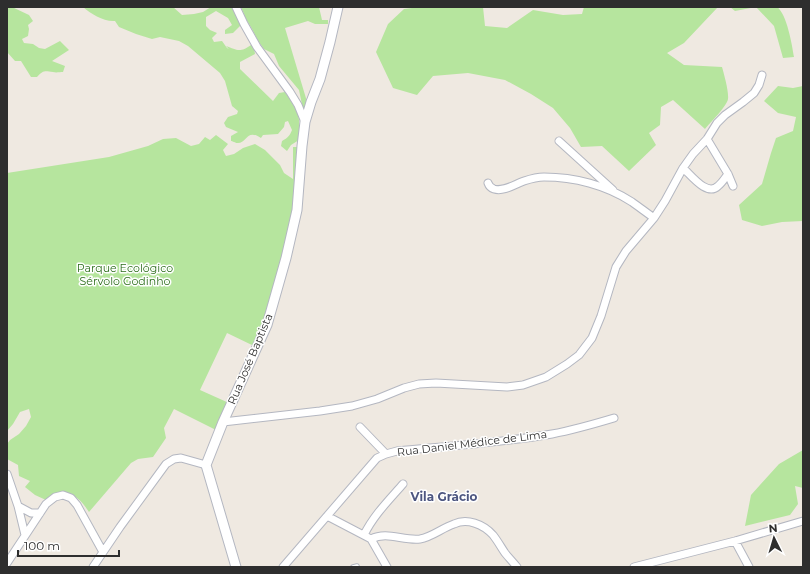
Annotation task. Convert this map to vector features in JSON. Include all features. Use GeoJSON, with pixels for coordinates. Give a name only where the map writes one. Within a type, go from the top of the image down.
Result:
{"type":"FeatureCollection","features":[{"type":"Feature","properties":{"kind":"street"},"geometry":{"type":"LineString","coordinates":[[236,7],[257,47],[298,105],[305,122]]}},
{"type":"Feature","properties":{"kind":"street","name":"Rua José Baptista"},"geometry":{"type":"LineString","coordinates":[[206,465],[223,422],[267,324],[286,258],[297,210],[305,122],[320,79],[338,7]]}},
{"type":"Feature","properties":{"kind":"street"},"geometry":{"type":"LineString","coordinates":[[223,422],[352,406],[378,399],[404,388],[419,384],[436,383],[507,387],[523,385],[546,376],[567,364],[579,355],[592,338],[601,316],[616,267],[626,251],[654,218],[683,168],[693,154],[707,139],[717,123],[725,115],[754,93],[759,85],[762,75]]}},
{"type":"Feature","properties":{"kind":"street"},"geometry":{"type":"LineString","coordinates":[[707,139],[728,174],[733,186]]}},
{"type":"Feature","properties":{"kind":"street"},"geometry":{"type":"LineString","coordinates":[[559,142],[618,194],[654,218]]}},
{"type":"Feature","properties":{"kind":"street"},"geometry":{"type":"LineString","coordinates":[[683,168],[705,188],[711,190],[717,187],[728,174]]}},
{"type":"Feature","properties":{"kind":"street"},"geometry":{"type":"LineString","coordinates":[[488,183],[490,187],[501,190],[540,177],[559,177],[590,183],[618,194]]}},
{"type":"Feature","properties":{"kind":"street","name":"Rua Daniel Médice de Lima"},"geometry":{"type":"LineString","coordinates":[[283,567],[377,458],[386,454],[397,452],[552,434],[614,418]]}},
{"type":"Feature","properties":{"kind":"street"},"geometry":{"type":"LineString","coordinates":[[360,427],[386,454]]}},
{"type":"Feature","properties":{"kind":"street"},"geometry":{"type":"LineString","coordinates":[[93,567],[166,464],[174,459],[181,458],[206,465],[236,567]]}},
{"type":"Feature","properties":{"kind":"street"},"geometry":{"type":"LineString","coordinates":[[7,474],[18,506],[25,535]]}},
{"type":"Feature","properties":{"kind":"street"},"geometry":{"type":"LineString","coordinates":[[364,535],[378,512],[403,484]]}},
{"type":"Feature","properties":{"kind":"street"},"geometry":{"type":"LineString","coordinates":[[7,563],[46,504],[55,497],[63,495],[71,498],[78,505],[103,552]]}},
{"type":"Feature","properties":{"kind":"street"},"geometry":{"type":"LineString","coordinates":[[18,506],[31,512],[40,513]]}},
{"type":"Feature","properties":{"kind":"street"},"geometry":{"type":"LineString","coordinates":[[327,516],[371,539],[387,567]]}},
{"type":"Feature","properties":{"kind":"street"},"geometry":{"type":"LineString","coordinates":[[371,539],[382,536],[418,539],[427,537],[454,523],[463,521],[471,522],[484,527],[492,534],[517,567]]}},
{"type":"Feature","properties":{"kind":"street"},"geometry":{"type":"LineString","coordinates":[[634,567],[735,541],[803,521]]}},
{"type":"Feature","properties":{"kind":"street"},"geometry":{"type":"LineString","coordinates":[[735,541],[749,567]]}},
{"type":"Feature","properties":{"kind":"green space"},"geometry":{"type":"Polygon","coordinates":[[[7,7],[12,7],[29,15],[33,21],[28,25],[28,36],[22,39],[24,43],[33,44],[39,48],[45,49],[60,41],[69,50],[52,61],[65,66],[63,72],[48,71],[41,73],[37,77],[31,77],[21,61],[15,61],[7,52],[7,7]]]}},
{"type":"Feature","properties":{"kind":"green space"},"geometry":{"type":"Polygon","coordinates":[[[83,7],[173,7],[182,15],[203,12],[211,7],[232,7],[238,16],[241,25],[233,33],[225,34],[225,30],[232,25],[228,18],[216,11],[206,17],[206,26],[210,30],[217,33],[212,38],[214,42],[222,41],[227,48],[229,49],[226,46],[238,50],[244,49],[251,45],[254,48],[255,54],[240,62],[240,69],[273,101],[279,93],[285,92],[298,114],[299,140],[291,145],[287,151],[281,146],[282,141],[286,139],[292,130],[288,121],[285,122],[284,127],[278,134],[263,135],[261,138],[256,135],[249,135],[240,143],[231,141],[231,136],[238,132],[226,127],[224,123],[228,117],[237,114],[238,111],[232,106],[225,81],[220,73],[188,46],[179,41],[160,37],[152,39],[136,34],[119,27],[115,21],[98,17],[83,7]]]}},
{"type":"Feature","properties":{"kind":"green space"},"geometry":{"type":"Polygon","coordinates":[[[241,7],[319,7],[322,20],[328,20],[328,24],[315,24],[308,21],[285,28],[308,105],[304,114],[299,90],[279,66],[274,54],[264,49],[258,41],[241,7]]]}},
{"type":"Feature","properties":{"kind":"green space"},"geometry":{"type":"Polygon","coordinates":[[[420,7],[483,7],[485,26],[507,28],[533,10],[563,15],[582,14],[584,7],[718,7],[684,43],[667,53],[684,65],[722,67],[728,99],[722,110],[705,129],[673,100],[661,107],[660,125],[649,133],[656,145],[629,171],[602,146],[581,147],[570,128],[553,108],[505,80],[468,73],[433,76],[417,95],[393,88],[376,52],[388,24],[404,9],[420,7]]]}},
{"type":"Feature","properties":{"kind":"green space"},"geometry":{"type":"Polygon","coordinates":[[[730,7],[756,7],[735,11],[730,7]]]}},
{"type":"Feature","properties":{"kind":"green space"},"geometry":{"type":"Polygon","coordinates":[[[756,7],[777,7],[781,11],[788,30],[794,57],[783,58],[774,26],[756,7]]]}},
{"type":"Feature","properties":{"kind":"green space"},"geometry":{"type":"Polygon","coordinates":[[[778,86],[793,88],[803,86],[803,221],[782,222],[762,226],[742,220],[739,205],[762,184],[776,138],[793,131],[796,117],[778,113],[764,101],[778,86]]]}},
{"type":"Feature","properties":{"kind":"green space","name":"Parque Ecológico Sérvolo Godinho"},"geometry":{"type":"Polygon","coordinates":[[[216,135],[228,144],[223,150],[226,156],[234,154],[243,148],[255,144],[265,150],[280,165],[284,173],[293,179],[293,147],[298,147],[295,196],[289,237],[264,324],[254,346],[227,333],[200,390],[229,403],[218,431],[174,409],[164,428],[166,438],[153,457],[138,459],[131,463],[89,512],[79,499],[73,495],[57,493],[46,500],[35,495],[25,487],[30,481],[19,476],[18,465],[7,459],[7,444],[19,434],[31,417],[29,409],[20,412],[7,431],[7,173],[109,157],[148,146],[163,139],[176,138],[191,146],[199,144],[205,137],[210,140],[216,135]]]}},
{"type":"Feature","properties":{"kind":"green space"},"geometry":{"type":"Polygon","coordinates":[[[803,450],[803,488],[795,486],[798,504],[790,515],[745,526],[751,495],[779,464],[803,450]]]}},
{"type":"Feature","properties":{"kind":"district","name":"Vila Grácio"},"geometry":{"type":"Point","coordinates":[444,497]}}]}
